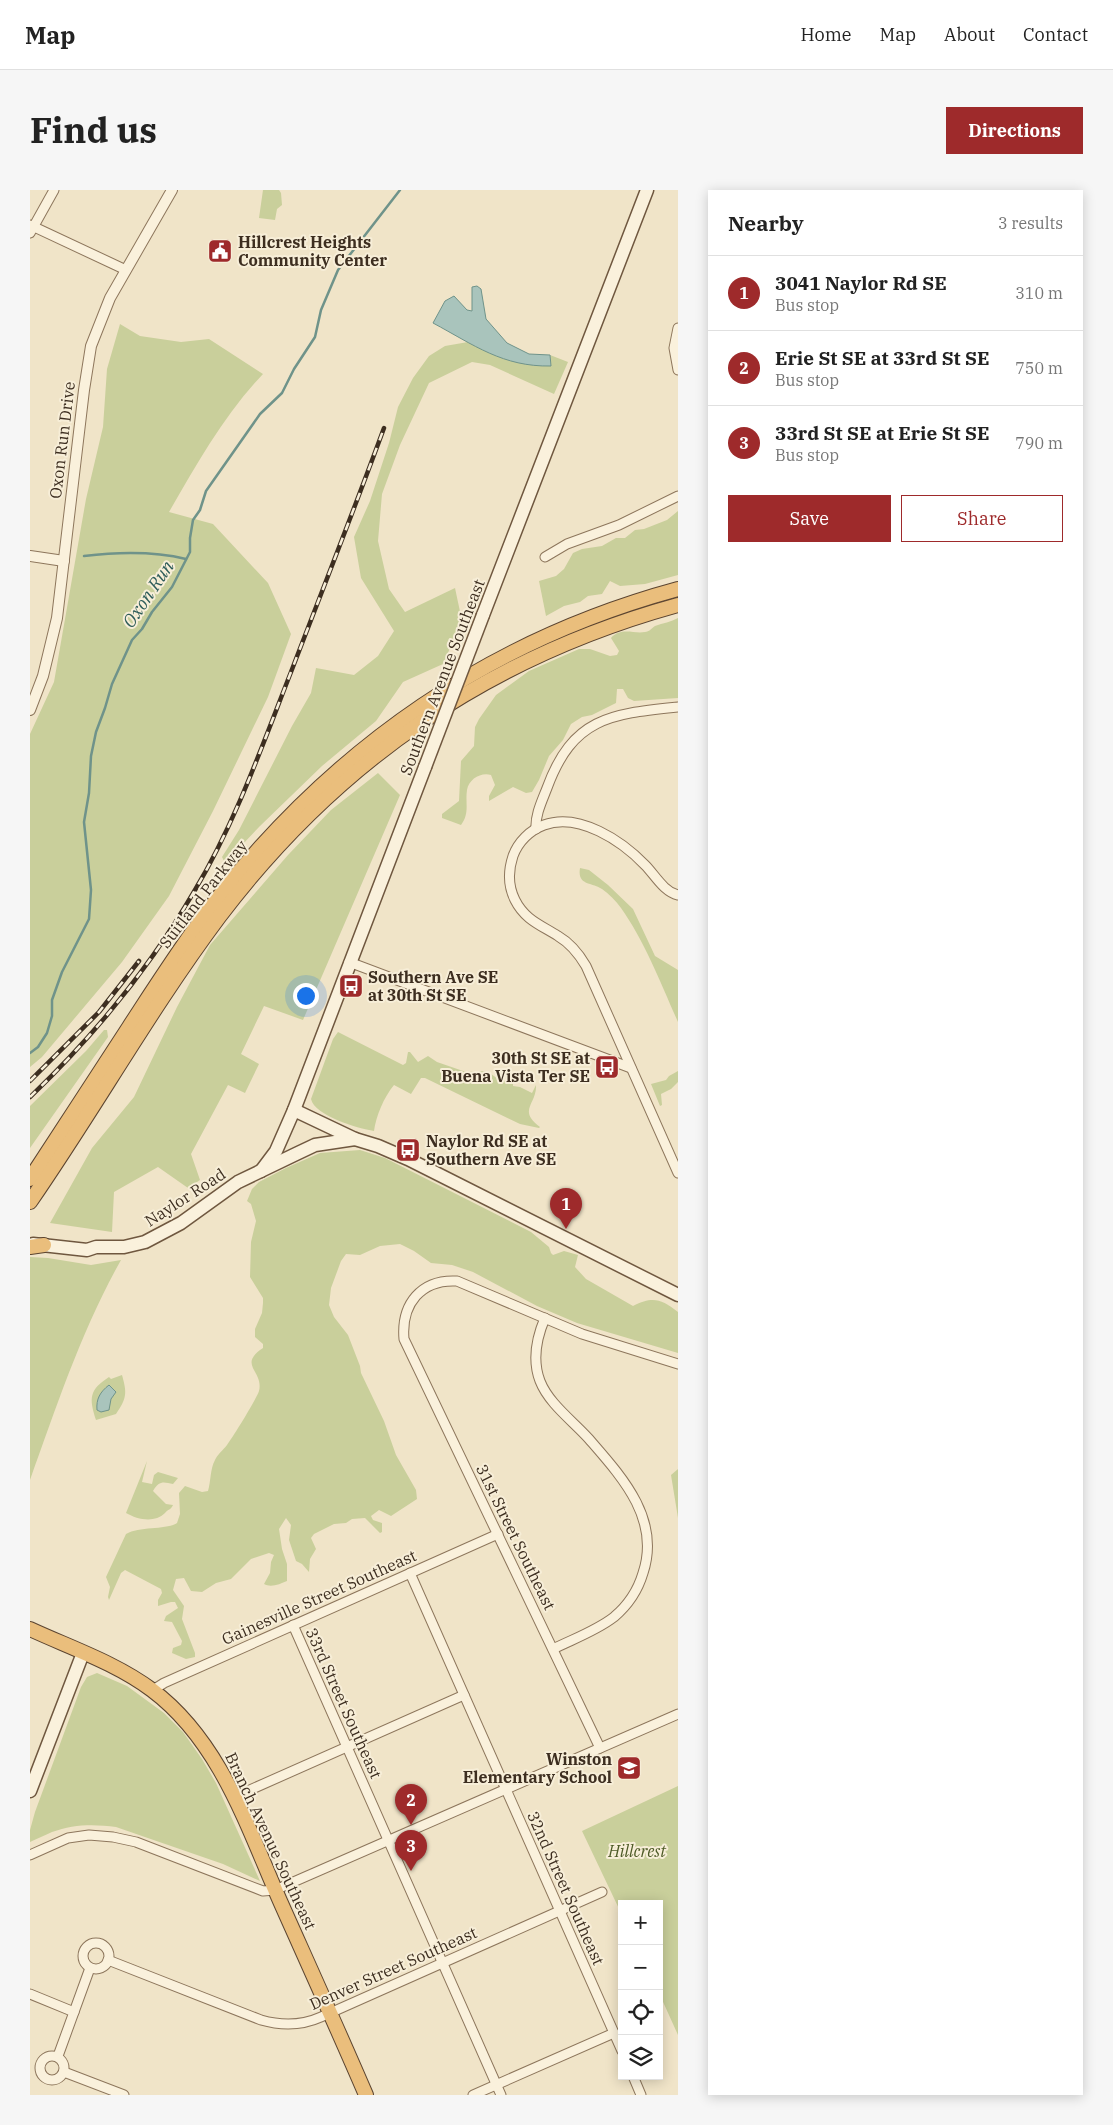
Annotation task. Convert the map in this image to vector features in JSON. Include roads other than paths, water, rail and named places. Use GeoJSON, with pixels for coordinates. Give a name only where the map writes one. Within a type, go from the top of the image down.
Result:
{"type":"FeatureCollection","features":[{"type":"Feature","properties":{"kind":"highway","name":"Suitland Parkway"},"geometry":{"type":"LineString","coordinates":[[30,1179],[169,966],[204,916],[243,868],[284,824],[344,767],[394,726],[460,681],[500,658],[567,626],[622,606],[678,590]]}},
{"type":"Feature","properties":{"kind":"highway","name":"Suitland Parkway"},"geometry":{"type":"LineString","coordinates":[[30,1202],[183,968],[243,887],[298,827],[344,784],[406,733],[453,700],[498,674],[559,645],[622,621],[678,605]]}},
{"type":"Feature","properties":{"kind":"highway"},"geometry":{"type":"LineString","coordinates":[[30,1247],[44,1245]]}},
{"type":"Feature","properties":{"kind":"highway","name":"Branch Avenue Southeast"},"geometry":{"type":"LineString","coordinates":[[30,1630],[116,1667],[153,1690],[186,1722],[205,1744],[234,1797],[366,2095]]}},
{"type":"Feature","properties":{"kind":"main road","name":"Southern Avenue Southeast"},"geometry":{"type":"LineString","coordinates":[[261,1171],[276,1151],[294,1110],[349,962],[647,190]]}},
{"type":"Feature","properties":{"kind":"main road"},"geometry":{"type":"LineString","coordinates":[[294,1110],[355,1139],[378,1146],[408,1159],[678,1296]]}},
{"type":"Feature","properties":{"kind":"main road","name":"Naylor Road"},"geometry":{"type":"LineString","coordinates":[[30,1235],[71,1240],[96,1247],[124,1247],[155,1238],[181,1223],[238,1182],[316,1146],[355,1139]]}},
{"type":"Feature","properties":{"kind":"main road","name":"Naylor Road"},"geometry":{"type":"LineString","coordinates":[[30,1243],[87,1250],[96,1247]]}},
{"type":"Feature","properties":{"kind":"main road"},"geometry":{"type":"LineString","coordinates":[[30,1792],[32,1778],[83,1653]]}},
{"type":"Feature","properties":{"kind":"street"},"geometry":{"type":"LineString","coordinates":[[54,190],[31,228],[126,270]]}},
{"type":"Feature","properties":{"kind":"street","name":"Oxon Run Drive"},"geometry":{"type":"LineString","coordinates":[[30,710],[43,676],[56,618],[90,353],[101,317],[172,190]]}},
{"type":"Feature","properties":{"kind":"street"},"geometry":{"type":"LineString","coordinates":[[678,328],[674,348],[678,370]]}},
{"type":"Feature","properties":{"kind":"street"},"geometry":{"type":"LineString","coordinates":[[545,557],[567,544],[619,525],[678,496]]}},
{"type":"Feature","properties":{"kind":"street"},"geometry":{"type":"LineString","coordinates":[[30,556],[64,560]]}},
{"type":"Feature","properties":{"kind":"street"},"geometry":{"type":"LineString","coordinates":[[536,829],[536,818],[557,764],[582,734],[599,722],[619,714],[678,707]]}},
{"type":"Feature","properties":{"kind":"street"},"geometry":{"type":"LineString","coordinates":[[677,895],[669,891],[636,856],[613,840],[580,824],[560,822],[536,829],[521,842],[514,855],[509,876],[513,896],[520,909],[530,920],[558,936],[579,955],[590,975],[678,1173]]}},
{"type":"Feature","properties":{"kind":"street"},"geometry":{"type":"LineString","coordinates":[[349,962],[631,1068]]}},
{"type":"Feature","properties":{"kind":"street","name":"31st Street Southeast"},"geometry":{"type":"LineString","coordinates":[[545,1318],[465,1283],[457,1281],[440,1282],[422,1290],[410,1303],[404,1320],[404,1338],[600,1748]]}},
{"type":"Feature","properties":{"kind":"street"},"geometry":{"type":"LineString","coordinates":[[553,1649],[609,1620],[629,1600],[639,1585],[645,1568],[648,1539],[640,1508],[630,1491],[588,1439],[548,1396],[542,1385],[535,1359],[538,1336],[545,1318],[599,1340],[678,1364]]}},
{"type":"Feature","properties":{"kind":"street","name":"Gainesville Street Southeast"},"geometry":{"type":"LineString","coordinates":[[153,1690],[164,1683],[498,1534]]}},
{"type":"Feature","properties":{"kind":"street","name":"32nd Street Southeast"},"geometry":{"type":"LineString","coordinates":[[410,1573],[618,2042]]}},
{"type":"Feature","properties":{"kind":"street","name":"33rd Street Southeast"},"geometry":{"type":"LineString","coordinates":[[293,1625],[501,2095]]}},
{"type":"Feature","properties":{"kind":"street"},"geometry":{"type":"LineString","coordinates":[[234,1797],[464,1695]]}},
{"type":"Feature","properties":{"kind":"street"},"geometry":{"type":"LineString","coordinates":[[30,1854],[55,1842],[76,1837],[113,1836],[136,1842],[263,1891],[275,1890],[678,1714]]}},
{"type":"Feature","properties":{"kind":"street","name":"Denver Street Southeast"},"geometry":{"type":"LineString","coordinates":[[108,1960],[270,2022],[296,2024],[314,2020],[602,1892]]}},
{"type":"Feature","properties":{"kind":"street"},"geometry":{"type":"LineString","coordinates":[[97,1944],[105,1947],[108,1960],[99,1969],[90,1968],[86,1965],[83,1953],[88,1946],[97,1944]]}},
{"type":"Feature","properties":{"kind":"street"},"geometry":{"type":"LineString","coordinates":[[58,2056],[90,1968]]}},
{"type":"Feature","properties":{"kind":"street"},"geometry":{"type":"LineString","coordinates":[[30,1994],[74,2012]]}},
{"type":"Feature","properties":{"kind":"street"},"geometry":{"type":"LineString","coordinates":[[473,2095],[614,2033]]}},
{"type":"Feature","properties":{"kind":"street"},"geometry":{"type":"LineString","coordinates":[[58,2056],[64,2063],[64,2072],[54,2080],[47,2079],[41,2073],[40,2064],[46,2057],[58,2056]]}},
{"type":"Feature","properties":{"kind":"street"},"geometry":{"type":"LineString","coordinates":[[64,2072],[124,2095]]}},
{"type":"Feature","properties":{"kind":"street"},"geometry":{"type":"LineString","coordinates":[[635,2080],[641,2095]]}},
{"type":"Feature","properties":{"kind":"water"},"geometry":{"type":"Polygon","coordinates":[[[477,286],[481,289],[486,319],[507,343],[529,354],[550,355],[551,366],[518,363],[503,359],[476,347],[433,323],[445,301],[454,296],[467,310],[472,311],[472,287],[477,286]]]}},
{"type":"Feature","properties":{"kind":"water"},"geometry":{"type":"Polygon","coordinates":[[[109,1385],[116,1392],[111,1399],[109,1410],[101,1412],[97,1410],[98,1399],[103,1390],[109,1385]]]}},
{"type":"Feature","properties":{"kind":"waterway","name":"Oxon Run"},"geometry":{"type":"LineString","coordinates":[[30,1053],[38,1047],[47,1033],[52,1016],[52,1000],[62,972],[89,919],[91,890],[84,822],[89,793],[91,756],[96,732],[112,684],[132,640],[172,587],[190,552],[193,520],[200,510],[206,491],[260,414],[282,393],[294,369],[315,337],[321,310],[338,270],[400,190]]}},
{"type":"Feature","properties":{"kind":"waterway"},"geometry":{"type":"LineString","coordinates":[[84,556],[135,553],[174,556],[186,559]]}},
{"type":"Feature","properties":{"kind":"railway"},"geometry":{"type":"LineString","coordinates":[[30,1097],[77,1050],[120,999],[160,946],[210,864],[236,810],[259,755],[384,428]]}},
{"type":"Feature","properties":{"kind":"railway"},"geometry":{"type":"LineString","coordinates":[[30,1081],[99,1012],[139,961]]}},
{"type":"Feature","properties":{"kind":"place","name":"Hillcrest Heights Community Center"},"geometry":{"type":"Point","coordinates":[220,251]}},
{"type":"Feature","properties":{"kind":"place","name":"Southern Ave SE at 30th St SE"},"geometry":{"type":"Point","coordinates":[351,986]}},
{"type":"Feature","properties":{"kind":"place","name":"30th St SE at Buena Vista Ter SE"},"geometry":{"type":"Point","coordinates":[607,1067]}},
{"type":"Feature","properties":{"kind":"place","name":"Naylor Rd SE at Southern Ave SE"},"geometry":{"type":"Point","coordinates":[408,1150]}},
{"type":"Feature","properties":{"kind":"place","name":"3041 Naylor Rd SE"},"geometry":{"type":"Point","coordinates":[566,1229]}},
{"type":"Feature","properties":{"kind":"place","name":"Winston Elementary School"},"geometry":{"type":"Point","coordinates":[629,1768]}},
{"type":"Feature","properties":{"kind":"place","name":"Erie St SE at 33rd St SE"},"geometry":{"type":"Point","coordinates":[411,1825]}},
{"type":"Feature","properties":{"kind":"place","name":"33rd St SE at Erie St SE"},"geometry":{"type":"Point","coordinates":[411,1871]}},
{"type":"Feature","properties":{"kind":"park label","name":"Hillcrest"},"geometry":{"type":"Point","coordinates":[637,1851]}}]}
